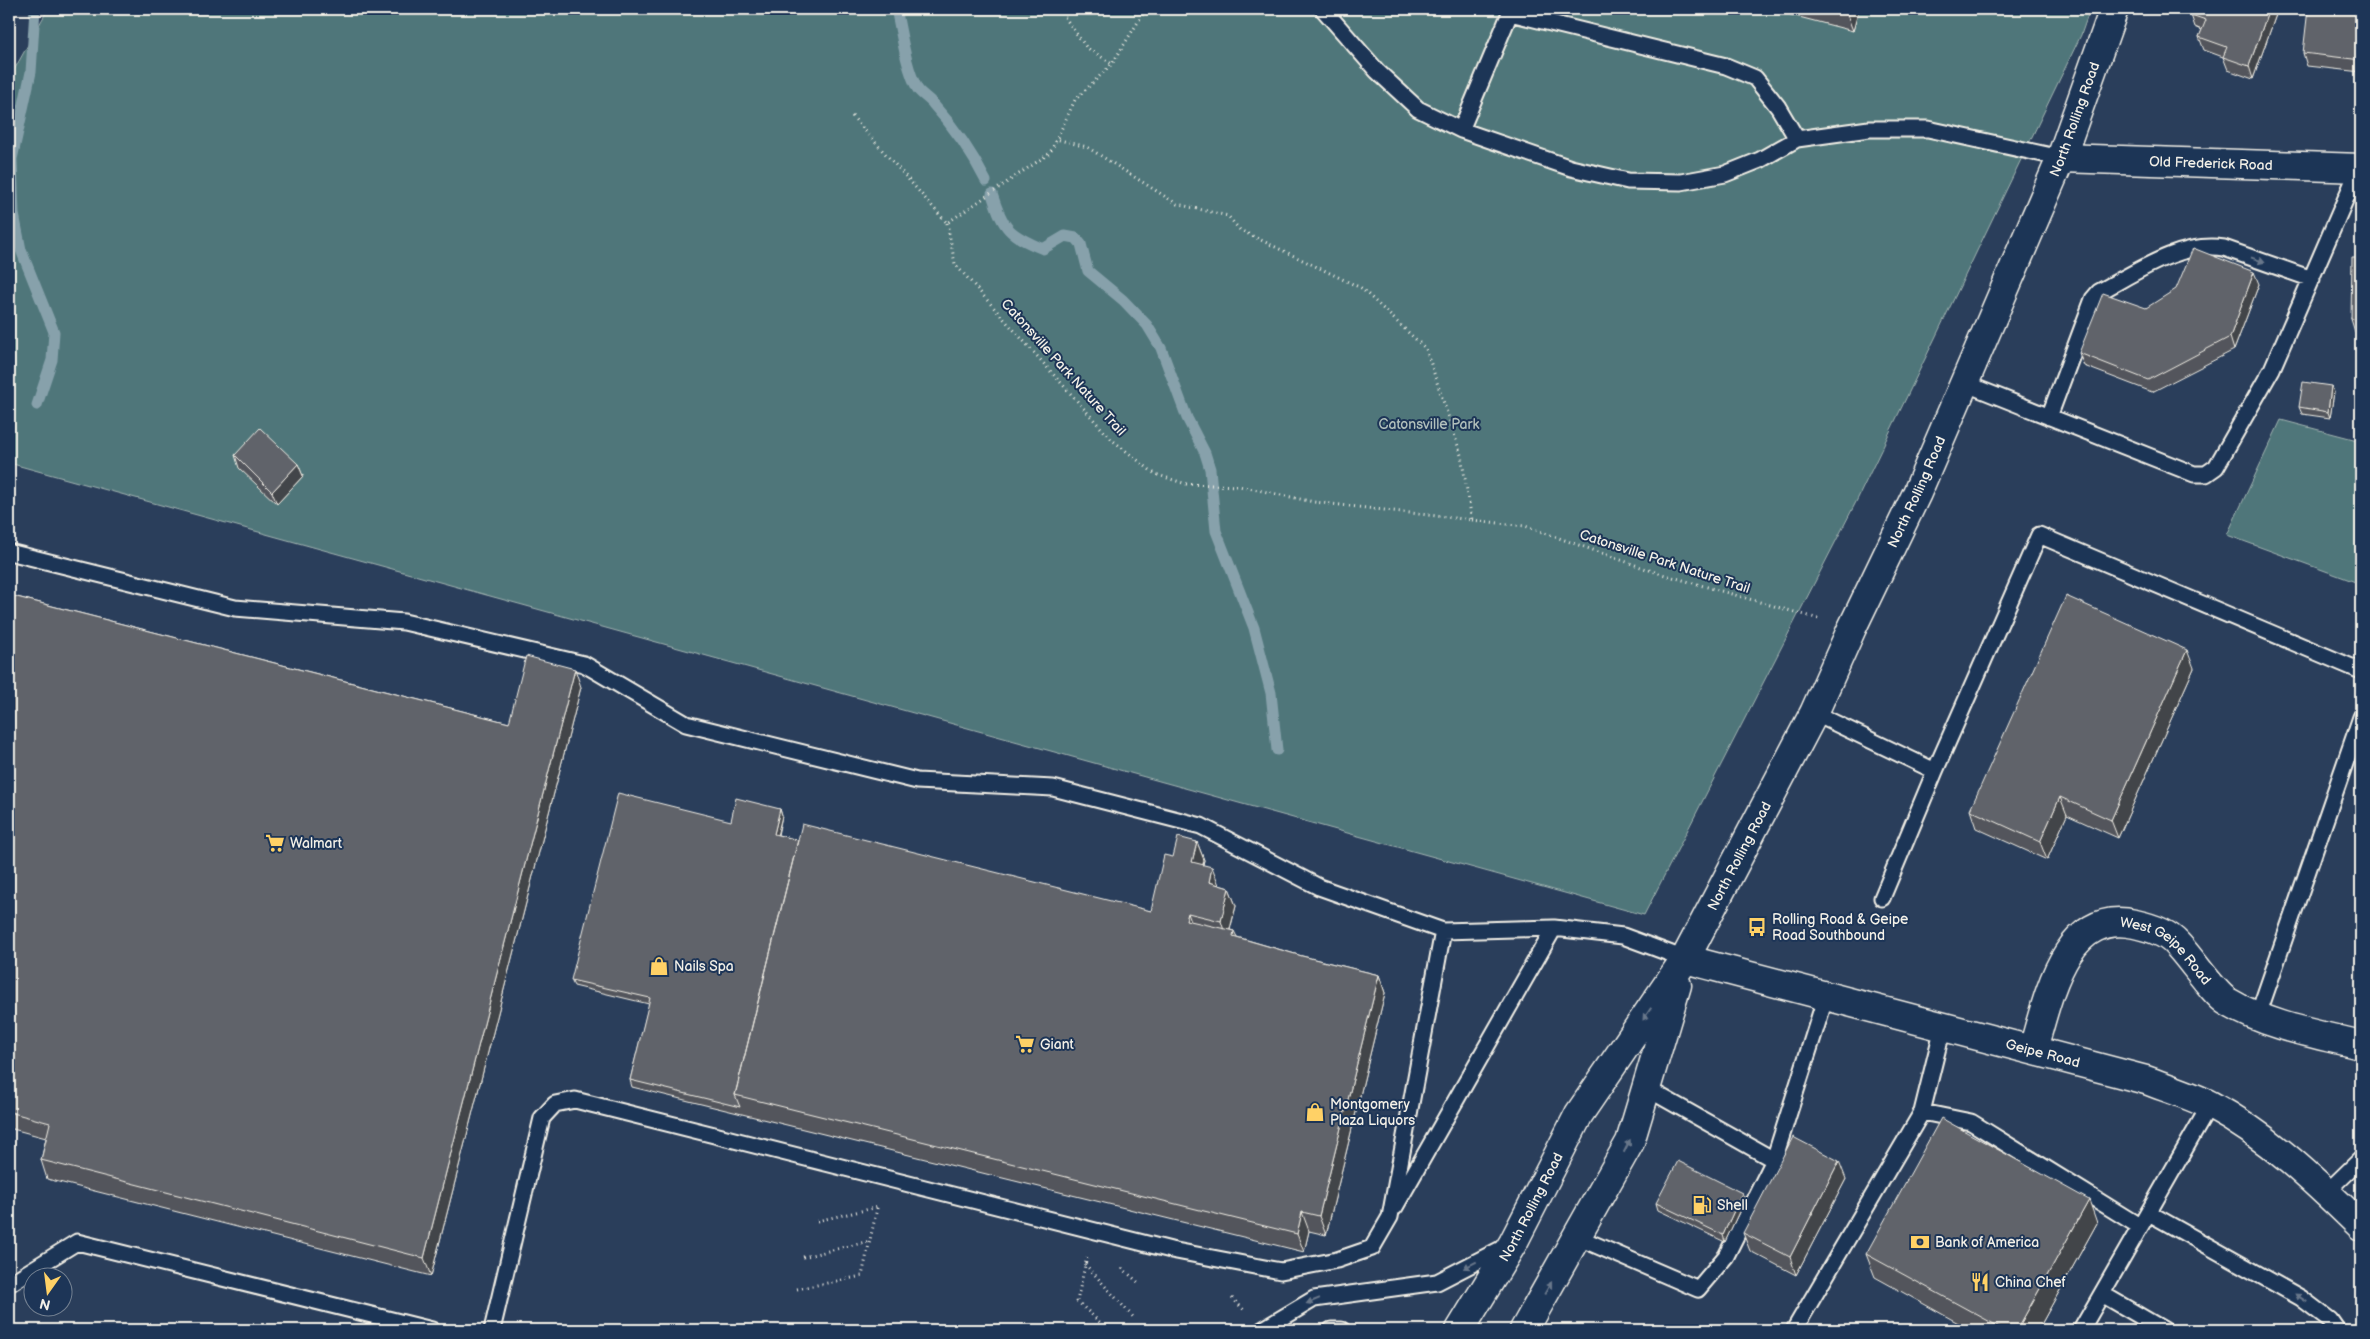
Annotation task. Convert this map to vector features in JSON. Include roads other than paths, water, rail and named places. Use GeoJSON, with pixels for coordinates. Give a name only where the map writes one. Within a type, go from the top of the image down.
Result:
{"type":"FeatureCollection","features":[{"type":"Feature","properties":{"kind":"main road","name":"North Rolling Road"},"geometry":{"type":"LineString","coordinates":[[1460,1330],[1513,1243],[1579,1114],[1685,959],[1814,713],[1852,628],[1917,493],[2061,158],[2114,9]]}},
{"type":"Feature","properties":{"kind":"main road","name":"Old Frederick Road"},"geometry":{"type":"LineString","coordinates":[[2061,158],[2360,168]]}},
{"type":"Feature","properties":{"kind":"main road","name":"West Geipe Road"},"geometry":{"type":"LineString","coordinates":[[2033,1049],[2052,987],[2065,959],[2077,940],[2098,925],[2124,921],[2151,927],[2175,941],[2226,1001],[2257,1018],[2361,1045]]}},
{"type":"Feature","properties":{"kind":"main road","name":"North Rolling Road"},"geometry":{"type":"LineString","coordinates":[[1524,1330],[1630,1142],[1685,959]]}},
{"type":"Feature","properties":{"kind":"main road","name":"Geipe Road"},"geometry":{"type":"LineString","coordinates":[[1685,959],[2146,1080],[2210,1105],[2278,1149],[2327,1192],[2361,1226]]}},
{"type":"Feature","properties":{"kind":"lane"},"geometry":{"type":"LineString","coordinates":[[1323,9],[1377,71],[1418,109],[1462,130],[1571,168],[1628,181],[1681,182],[1725,174],[1760,160],[1797,139],[1869,129],[1928,128],[2061,158]]}},
{"type":"Feature","properties":{"kind":"lane"},"geometry":{"type":"LineString","coordinates":[[1462,130],[1510,13],[1726,66],[1755,78],[1778,106],[1797,139]]}},
{"type":"Feature","properties":{"kind":"lane"},"geometry":{"type":"LineString","coordinates":[[1964,383],[2194,474],[2206,474],[2216,467],[2272,369],[2360,168]]}},
{"type":"Feature","properties":{"kind":"lane"},"geometry":{"type":"LineString","coordinates":[[2049,417],[2093,299],[2099,292],[2149,265],[2174,255],[2211,246],[2224,248],[2312,279]]}},
{"type":"Feature","properties":{"kind":"lane"},"geometry":{"type":"LineString","coordinates":[[1882,898],[2039,535],[2361,671]]}},
{"type":"Feature","properties":{"kind":"lane"},"geometry":{"type":"LineString","coordinates":[[9,552],[234,608],[404,622],[584,664],[686,724],[917,780],[1052,788],[1201,826],[1319,887],[1443,931],[1554,928],[1623,936],[1685,959]]}},
{"type":"Feature","properties":{"kind":"lane"},"geometry":{"type":"LineString","coordinates":[[1814,713],[1936,771]]}},
{"type":"Feature","properties":{"kind":"lane"},"geometry":{"type":"LineString","coordinates":[[2257,1018],[2361,717]]}},
{"type":"Feature","properties":{"kind":"lane"},"geometry":{"type":"LineString","coordinates":[[492,1330],[542,1118],[555,1104],[575,1100],[1171,1250],[1281,1271],[1337,1260],[1372,1248],[1554,928]]}},
{"type":"Feature","properties":{"kind":"lane"},"geometry":{"type":"LineString","coordinates":[[1390,1217],[1443,931]]}},
{"type":"Feature","properties":{"kind":"lane"},"geometry":{"type":"LineString","coordinates":[[1577,1237],[1698,1289],[1726,1256],[1774,1160],[1826,996]]}},
{"type":"Feature","properties":{"kind":"lane"},"geometry":{"type":"LineString","coordinates":[[1794,1330],[1922,1112],[1943,1027]]}},
{"type":"Feature","properties":{"kind":"lane"},"geometry":{"type":"LineString","coordinates":[[1646,1088],[1774,1160]]}},
{"type":"Feature","properties":{"kind":"lane"},"geometry":{"type":"LineString","coordinates":[[2081,1330],[2210,1105]]}},
{"type":"Feature","properties":{"kind":"lane"},"geometry":{"type":"LineString","coordinates":[[1922,1112],[1971,1122],[2139,1226]]}},
{"type":"Feature","properties":{"kind":"lane"},"geometry":{"type":"LineString","coordinates":[[2327,1192],[2361,1159]]}},
{"type":"Feature","properties":{"kind":"lane"},"geometry":{"type":"LineString","coordinates":[[2149,1213],[2301,1298],[2330,1320],[2337,1330]]}},
{"type":"Feature","properties":{"kind":"lane"},"geometry":{"type":"LineString","coordinates":[[9,1284],[77,1242],[432,1330]]}},
{"type":"Feature","properties":{"kind":"lane"},"geometry":{"type":"LineString","coordinates":[[1262,1330],[1314,1299],[1437,1282],[1513,1243]]}},
{"type":"Feature","properties":{"kind":"lane"},"geometry":{"type":"LineString","coordinates":[[2102,1294],[2164,1330]]}},
{"type":"Feature","properties":{"kind":"lane"},"geometry":{"type":"LineString","coordinates":[[1331,1330],[1342,1330]]}},
{"type":"Feature","properties":{"kind":"waterway"},"geometry":{"type":"LineString","coordinates":[[35,9],[31,72],[12,159],[14,214],[21,250],[54,332],[52,360],[37,405]]}},
{"type":"Feature","properties":{"kind":"waterway"},"geometry":{"type":"LineString","coordinates":[[896,9],[907,59],[917,88],[955,131],[969,150],[986,181]]}},
{"type":"Feature","properties":{"kind":"waterway"},"geometry":{"type":"LineString","coordinates":[[992,194],[1004,223],[1015,235],[1022,239],[1043,249],[1065,236],[1076,238],[1081,244],[1088,271],[1123,300],[1147,325],[1161,348],[1187,418],[1205,453],[1210,469],[1216,531],[1254,628],[1271,693],[1277,750]]}},
{"type":"Feature","properties":{"kind":"place","name":"Walmart"},"geometry":{"type":"Point","coordinates":[275,843]}},
{"type":"Feature","properties":{"kind":"place","name":"Rolling Road & Geipe Road Southbound"},"geometry":{"type":"Point","coordinates":[1757,927]}},
{"type":"Feature","properties":{"kind":"place","name":"Nails Spa"},"geometry":{"type":"Point","coordinates":[659,966]}},
{"type":"Feature","properties":{"kind":"place","name":"Giant"},"geometry":{"type":"Point","coordinates":[1025,1044]}},
{"type":"Feature","properties":{"kind":"place","name":"Montgomery Plaza Liquors"},"geometry":{"type":"Point","coordinates":[1315,1112]}},
{"type":"Feature","properties":{"kind":"place","name":"Shell"},"geometry":{"type":"Point","coordinates":[1702,1205]}},
{"type":"Feature","properties":{"kind":"place","name":"Bank of America"},"geometry":{"type":"Point","coordinates":[1920,1242]}},
{"type":"Feature","properties":{"kind":"place","name":"China Chef"},"geometry":{"type":"Point","coordinates":[1980,1282]}},
{"type":"Feature","properties":{"kind":"park label","name":"Catonsville Park"},"geometry":{"type":"Point","coordinates":[1429,424]}}]}
